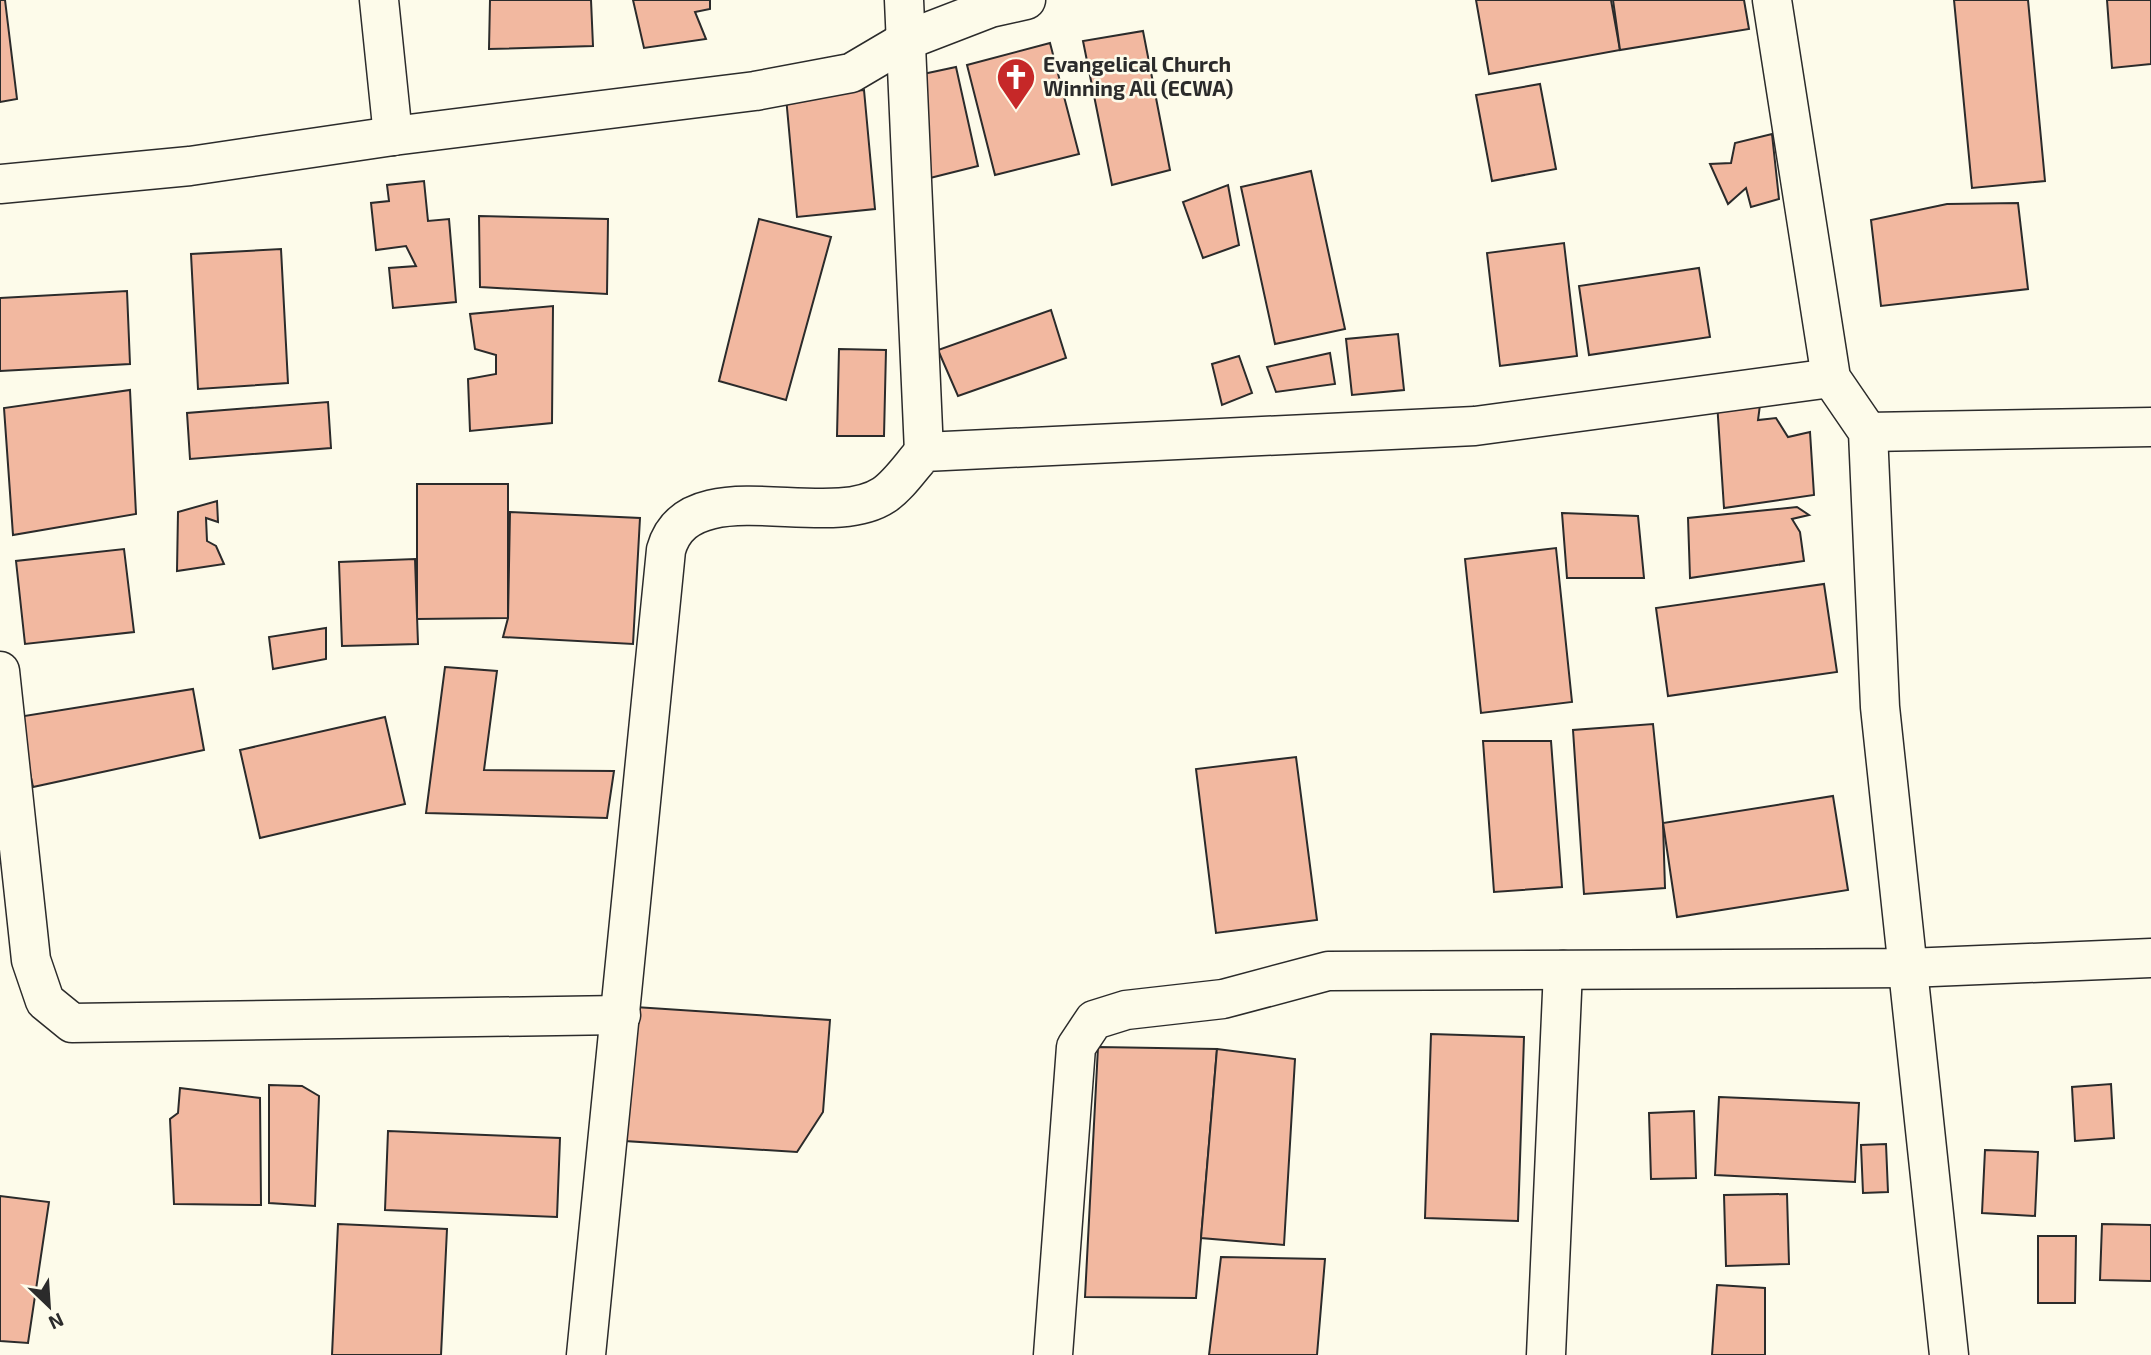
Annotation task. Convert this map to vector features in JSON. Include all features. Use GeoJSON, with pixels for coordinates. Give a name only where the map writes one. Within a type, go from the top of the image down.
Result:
{"type":"FeatureCollection","features":[{"type":"Feature","properties":{"kind":"street"},"geometry":{"type":"LineString","coordinates":[[379,0],[393,136]]}},
{"type":"Feature","properties":{"kind":"street"},"geometry":{"type":"LineString","coordinates":[[904,0],[924,452]]}},
{"type":"Feature","properties":{"kind":"street"},"geometry":{"type":"LineString","coordinates":[[0,184],[190,166],[393,136],[769,89],[851,73],[907,40],[990,8],[1026,0]]}},
{"type":"Feature","properties":{"kind":"street"},"geometry":{"type":"LineString","coordinates":[[1772,0],[1831,378],[1868,432],[1880,707],[1949,1355]]}},
{"type":"Feature","properties":{"kind":"street"},"geometry":{"type":"LineString","coordinates":[[586,1355],[666,550],[671,533],[683,520],[705,508],[849,506],[884,495],[924,452],[1475,426],[1831,378]]}},
{"type":"Feature","properties":{"kind":"street"},"geometry":{"type":"LineString","coordinates":[[1868,432],[2151,427]]}},
{"type":"Feature","properties":{"kind":"street"},"geometry":{"type":"LineString","coordinates":[[0,671],[30,960],[45,1001],[72,1023],[621,1015]]}},
{"type":"Feature","properties":{"kind":"street"},"geometry":{"type":"LineString","coordinates":[[1053,1355],[1076,1048],[1094,1020],[1126,1010],[1223,999],[1328,971],[1908,968],[2151,958]]}},
{"type":"Feature","properties":{"kind":"street"},"geometry":{"type":"LineString","coordinates":[[1546,1355],[1563,970]]}},
{"type":"Feature","properties":{"kind":"building"},"geometry":{"type":"Polygon","coordinates":[[[0,0],[5,0],[17,99],[0,102],[0,0]]]}},
{"type":"Feature","properties":{"kind":"building"},"geometry":{"type":"Polygon","coordinates":[[[490,0],[591,0],[593,46],[489,49],[490,0]]]}},
{"type":"Feature","properties":{"kind":"building"},"geometry":{"type":"Polygon","coordinates":[[[633,0],[710,0],[710,9],[695,12],[706,39],[644,48],[633,0]]]}},
{"type":"Feature","properties":{"kind":"building"},"geometry":{"type":"Polygon","coordinates":[[[1476,0],[1611,0],[1620,50],[1489,74],[1476,0]]]}},
{"type":"Feature","properties":{"kind":"building"},"geometry":{"type":"Polygon","coordinates":[[[1613,0],[1744,0],[1749,29],[1620,50],[1613,0]]]}},
{"type":"Feature","properties":{"kind":"building"},"geometry":{"type":"Polygon","coordinates":[[[1954,0],[2028,0],[2045,181],[1972,188],[1954,0]]]}},
{"type":"Feature","properties":{"kind":"building"},"geometry":{"type":"Polygon","coordinates":[[[2107,0],[2151,0],[2151,64],[2112,68],[2107,0]]]}},
{"type":"Feature","properties":{"kind":"building"},"geometry":{"type":"Polygon","coordinates":[[[1143,31],[1170,170],[1112,185],[1083,41],[1143,31]]]}},
{"type":"Feature","properties":{"kind":"building"},"geometry":{"type":"Polygon","coordinates":[[[1050,43],[1079,154],[995,175],[967,65],[1050,43]]]}},
{"type":"Feature","properties":{"kind":"building"},"geometry":{"type":"Polygon","coordinates":[[[956,67],[978,166],[930,178],[909,77],[956,67]]]}},
{"type":"Feature","properties":{"kind":"building"},"geometry":{"type":"Polygon","coordinates":[[[1540,84],[1556,169],[1492,181],[1476,95],[1540,84]]]}},
{"type":"Feature","properties":{"kind":"building"},"geometry":{"type":"Polygon","coordinates":[[[864,90],[875,209],[797,217],[786,97],[864,90]]]}},
{"type":"Feature","properties":{"kind":"building"},"geometry":{"type":"Polygon","coordinates":[[[1772,134],[1779,199],[1751,207],[1746,188],[1728,204],[1710,164],[1731,163],[1735,143],[1772,134]]]}},
{"type":"Feature","properties":{"kind":"building"},"geometry":{"type":"Polygon","coordinates":[[[1311,171],[1345,329],[1275,344],[1241,187],[1311,171]]]}},
{"type":"Feature","properties":{"kind":"building"},"geometry":{"type":"Polygon","coordinates":[[[424,181],[428,221],[449,219],[456,302],[393,308],[389,268],[416,266],[406,246],[376,250],[371,203],[389,201],[387,185],[424,181]]]}},
{"type":"Feature","properties":{"kind":"building"},"geometry":{"type":"Polygon","coordinates":[[[1228,185],[1239,245],[1203,258],[1183,202],[1228,185]]]}},
{"type":"Feature","properties":{"kind":"building"},"geometry":{"type":"Polygon","coordinates":[[[2018,203],[2028,289],[1881,306],[1871,220],[1947,204],[2018,203]]]}},
{"type":"Feature","properties":{"kind":"building"},"geometry":{"type":"Polygon","coordinates":[[[479,216],[608,219],[607,294],[480,287],[479,216]]]}},
{"type":"Feature","properties":{"kind":"building"},"geometry":{"type":"Polygon","coordinates":[[[759,219],[831,237],[786,400],[719,381],[759,219]]]}},
{"type":"Feature","properties":{"kind":"building"},"geometry":{"type":"Polygon","coordinates":[[[1564,243],[1577,356],[1500,366],[1487,253],[1564,243]]]}},
{"type":"Feature","properties":{"kind":"building"},"geometry":{"type":"Polygon","coordinates":[[[281,249],[288,383],[198,389],[191,254],[281,249]]]}},
{"type":"Feature","properties":{"kind":"building"},"geometry":{"type":"Polygon","coordinates":[[[1699,268],[1710,337],[1589,355],[1579,286],[1699,268]]]}},
{"type":"Feature","properties":{"kind":"building"},"geometry":{"type":"Polygon","coordinates":[[[127,291],[130,364],[0,371],[0,298],[127,291]]]}},
{"type":"Feature","properties":{"kind":"building"},"geometry":{"type":"Polygon","coordinates":[[[553,306],[552,423],[470,431],[468,379],[496,374],[496,355],[475,349],[470,314],[553,306]]]}},
{"type":"Feature","properties":{"kind":"building"},"geometry":{"type":"Polygon","coordinates":[[[1051,310],[1066,358],[958,396],[938,350],[1051,310]]]}},
{"type":"Feature","properties":{"kind":"building"},"geometry":{"type":"Polygon","coordinates":[[[1398,334],[1404,390],[1352,395],[1346,339],[1398,334]]]}},
{"type":"Feature","properties":{"kind":"building"},"geometry":{"type":"Polygon","coordinates":[[[839,349],[886,350],[884,436],[837,436],[839,349]]]}},
{"type":"Feature","properties":{"kind":"building"},"geometry":{"type":"Polygon","coordinates":[[[1330,353],[1335,384],[1276,392],[1267,367],[1330,353]]]}},
{"type":"Feature","properties":{"kind":"building"},"geometry":{"type":"Polygon","coordinates":[[[1239,356],[1252,393],[1222,405],[1212,364],[1239,356]]]}},
{"type":"Feature","properties":{"kind":"building"},"geometry":{"type":"Polygon","coordinates":[[[130,390],[136,514],[13,535],[4,408],[130,390]]]}},
{"type":"Feature","properties":{"kind":"building"},"geometry":{"type":"Polygon","coordinates":[[[328,402],[331,448],[190,459],[187,413],[328,402]]]}},
{"type":"Feature","properties":{"kind":"building"},"geometry":{"type":"Polygon","coordinates":[[[1717,402],[1760,405],[1758,420],[1776,418],[1788,437],[1810,432],[1814,495],[1724,508],[1717,402]]]}},
{"type":"Feature","properties":{"kind":"building"},"geometry":{"type":"Polygon","coordinates":[[[417,484],[508,484],[508,618],[417,619],[417,484]]]}},
{"type":"Feature","properties":{"kind":"building"},"geometry":{"type":"Polygon","coordinates":[[[217,501],[218,522],[206,518],[207,541],[216,546],[224,564],[177,571],[178,512],[217,501]]]}},
{"type":"Feature","properties":{"kind":"building"},"geometry":{"type":"Polygon","coordinates":[[[1797,507],[1809,515],[1792,519],[1800,532],[1804,561],[1690,578],[1688,518],[1797,507]]]}},
{"type":"Feature","properties":{"kind":"building"},"geometry":{"type":"Polygon","coordinates":[[[510,512],[640,518],[633,644],[503,637],[508,618],[510,512]]]}},
{"type":"Feature","properties":{"kind":"building"},"geometry":{"type":"Polygon","coordinates":[[[1562,513],[1638,516],[1644,578],[1567,578],[1562,513]]]}},
{"type":"Feature","properties":{"kind":"building"},"geometry":{"type":"Polygon","coordinates":[[[1556,548],[1572,702],[1481,713],[1465,559],[1556,548]]]}},
{"type":"Feature","properties":{"kind":"building"},"geometry":{"type":"Polygon","coordinates":[[[124,549],[134,632],[25,644],[16,561],[124,549]]]}},
{"type":"Feature","properties":{"kind":"building"},"geometry":{"type":"Polygon","coordinates":[[[415,559],[418,644],[342,646],[339,562],[415,559]]]}},
{"type":"Feature","properties":{"kind":"building"},"geometry":{"type":"Polygon","coordinates":[[[1824,584],[1837,672],[1668,696],[1656,608],[1824,584]]]}},
{"type":"Feature","properties":{"kind":"building"},"geometry":{"type":"Polygon","coordinates":[[[326,628],[326,659],[273,669],[269,637],[326,628]]]}},
{"type":"Feature","properties":{"kind":"building"},"geometry":{"type":"Polygon","coordinates":[[[445,667],[497,671],[484,770],[614,771],[607,818],[426,813],[445,667]]]}},
{"type":"Feature","properties":{"kind":"building"},"geometry":{"type":"Polygon","coordinates":[[[193,689],[204,750],[33,787],[18,717],[193,689]]]}},
{"type":"Feature","properties":{"kind":"building"},"geometry":{"type":"Polygon","coordinates":[[[385,717],[405,804],[260,838],[240,750],[385,717]]]}},
{"type":"Feature","properties":{"kind":"building"},"geometry":{"type":"Polygon","coordinates":[[[1653,724],[1663,823],[1665,888],[1584,894],[1573,730],[1653,724]]]}},
{"type":"Feature","properties":{"kind":"building"},"geometry":{"type":"Polygon","coordinates":[[[1483,741],[1551,741],[1562,887],[1494,892],[1483,741]]]}},
{"type":"Feature","properties":{"kind":"building"},"geometry":{"type":"Polygon","coordinates":[[[1296,757],[1317,920],[1216,933],[1196,769],[1296,757]]]}},
{"type":"Feature","properties":{"kind":"building"},"geometry":{"type":"Polygon","coordinates":[[[1833,796],[1848,890],[1677,917],[1663,823],[1833,796]]]}},
{"type":"Feature","properties":{"kind":"building"},"geometry":{"type":"Polygon","coordinates":[[[635,1007],[830,1020],[823,1112],[797,1152],[625,1141],[635,1007]]]}},
{"type":"Feature","properties":{"kind":"building"},"geometry":{"type":"Polygon","coordinates":[[[1431,1034],[1524,1037],[1518,1221],[1425,1218],[1431,1034]]]}},
{"type":"Feature","properties":{"kind":"building"},"geometry":{"type":"Polygon","coordinates":[[[1098,1047],[1217,1049],[1196,1298],[1085,1297],[1098,1047]]]}},
{"type":"Feature","properties":{"kind":"building"},"geometry":{"type":"Polygon","coordinates":[[[1217,1049],[1295,1059],[1284,1245],[1201,1238],[1217,1049]]]}},
{"type":"Feature","properties":{"kind":"building"},"geometry":{"type":"Polygon","coordinates":[[[2111,1084],[2114,1138],[2075,1141],[2072,1087],[2111,1084]]]}},
{"type":"Feature","properties":{"kind":"building"},"geometry":{"type":"Polygon","coordinates":[[[269,1085],[302,1086],[319,1096],[315,1206],[269,1203],[269,1085]]]}},
{"type":"Feature","properties":{"kind":"building"},"geometry":{"type":"Polygon","coordinates":[[[180,1088],[260,1098],[261,1205],[174,1204],[170,1119],[178,1113],[180,1088]]]}},
{"type":"Feature","properties":{"kind":"building"},"geometry":{"type":"Polygon","coordinates":[[[1719,1097],[1859,1103],[1855,1182],[1715,1175],[1719,1097]]]}},
{"type":"Feature","properties":{"kind":"building"},"geometry":{"type":"Polygon","coordinates":[[[1694,1111],[1696,1178],[1651,1179],[1649,1113],[1694,1111]]]}},
{"type":"Feature","properties":{"kind":"building"},"geometry":{"type":"Polygon","coordinates":[[[388,1131],[560,1138],[557,1217],[385,1210],[388,1131]]]}},
{"type":"Feature","properties":{"kind":"building"},"geometry":{"type":"Polygon","coordinates":[[[1886,1144],[1888,1192],[1863,1193],[1861,1145],[1886,1144]]]}},
{"type":"Feature","properties":{"kind":"building"},"geometry":{"type":"Polygon","coordinates":[[[1985,1150],[2038,1152],[2035,1216],[1982,1213],[1985,1150]]]}},
{"type":"Feature","properties":{"kind":"building"},"geometry":{"type":"Polygon","coordinates":[[[1787,1194],[1789,1264],[1726,1266],[1724,1195],[1787,1194]]]}},
{"type":"Feature","properties":{"kind":"building"},"geometry":{"type":"Polygon","coordinates":[[[0,1196],[49,1202],[28,1343],[0,1341],[0,1196]]]}},
{"type":"Feature","properties":{"kind":"building"},"geometry":{"type":"Polygon","coordinates":[[[338,1224],[447,1229],[441,1355],[332,1355],[338,1224]]]}},
{"type":"Feature","properties":{"kind":"building"},"geometry":{"type":"Polygon","coordinates":[[[2102,1224],[2151,1225],[2151,1281],[2100,1280],[2102,1224]]]}},
{"type":"Feature","properties":{"kind":"building"},"geometry":{"type":"Polygon","coordinates":[[[2038,1236],[2076,1236],[2075,1303],[2038,1303],[2038,1236]]]}},
{"type":"Feature","properties":{"kind":"building"},"geometry":{"type":"Polygon","coordinates":[[[1221,1257],[1325,1259],[1317,1355],[1209,1355],[1221,1257]]]}},
{"type":"Feature","properties":{"kind":"building"},"geometry":{"type":"Polygon","coordinates":[[[1717,1285],[1765,1288],[1765,1355],[1712,1355],[1717,1285]]]}},
{"type":"Feature","properties":{"kind":"place","name":"Evangelical Church Winning All (ECWA)"},"geometry":{"type":"Point","coordinates":[1016,111]}}]}
